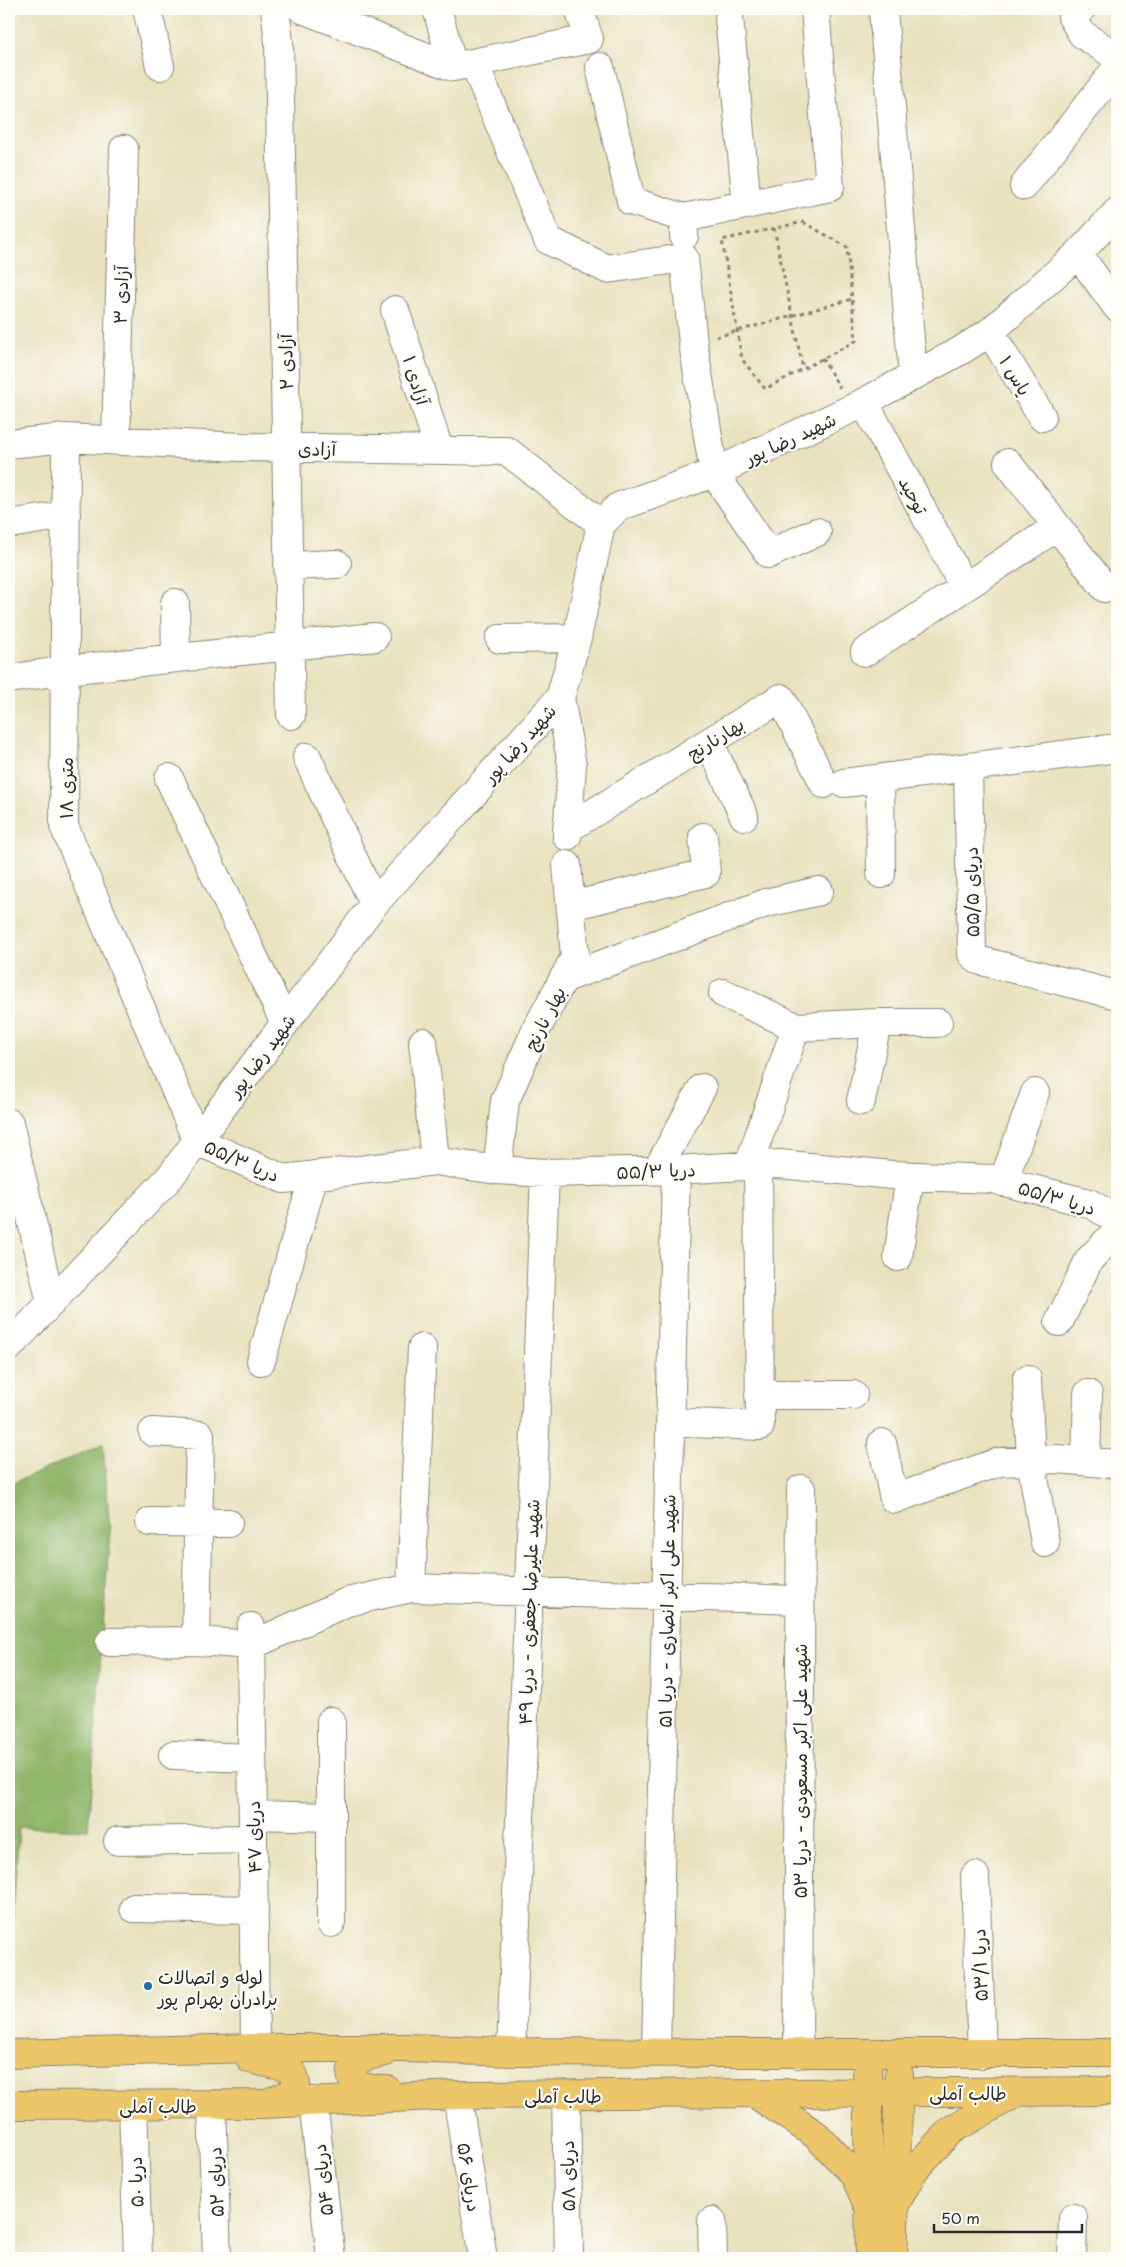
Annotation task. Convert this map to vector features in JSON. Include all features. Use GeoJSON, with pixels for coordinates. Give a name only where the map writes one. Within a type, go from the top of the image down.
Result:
{"type":"FeatureCollection","features":[{"type":"Feature","properties":{"kind":"main road"},"geometry":{"type":"LineString","coordinates":[[9,2054],[255,2048],[406,2048],[511,2052],[798,2054],[1117,2053]]}},
{"type":"Feature","properties":{"kind":"main road"},"geometry":{"type":"LineString","coordinates":[[406,2048],[368,2055],[357,2060],[351,2072],[352,2079],[357,2084],[372,2089],[457,2095]]}},
{"type":"Feature","properties":{"kind":"main road"},"geometry":{"type":"LineString","coordinates":[[208,2049],[289,2068],[294,2076],[296,2085],[294,2090],[291,2094],[263,2104]]}},
{"type":"Feature","properties":{"kind":"main road"},"geometry":{"type":"LineString","coordinates":[[868,2054],[868,2092],[882,2209],[893,2258]]}},
{"type":"Feature","properties":{"kind":"main road"},"geometry":{"type":"LineString","coordinates":[[870,2258],[882,2209],[898,2092],[898,2054]]}},
{"type":"Feature","properties":{"kind":"main road","name":"طالب آملی"},"geometry":{"type":"LineString","coordinates":[[9,2105],[263,2104],[457,2095],[1117,2091]]}},
{"type":"Feature","properties":{"kind":"main road"},"geometry":{"type":"LineString","coordinates":[[882,2209],[950,2130],[1018,2092]]}},
{"type":"Feature","properties":{"kind":"main road"},"geometry":{"type":"LineString","coordinates":[[754,2093],[816,2135],[854,2174],[882,2209]]}},
{"type":"Feature","properties":{"kind":"street"},"geometry":{"type":"LineString","coordinates":[[147,9],[160,66]]}},
{"type":"Feature","properties":{"kind":"street","name":"آزادی ۲"},"geometry":{"type":"LineString","coordinates":[[275,9],[280,42],[291,716]]}},
{"type":"Feature","properties":{"kind":"street"},"geometry":{"type":"LineString","coordinates":[[302,9],[463,65],[589,39],[579,9]]}},
{"type":"Feature","properties":{"kind":"street"},"geometry":{"type":"LineString","coordinates":[[437,9],[548,240],[607,269],[684,258]]}},
{"type":"Feature","properties":{"kind":"street"},"geometry":{"type":"LineString","coordinates":[[600,67],[631,201],[684,218],[830,187],[815,9]]}},
{"type":"Feature","properties":{"kind":"street"},"geometry":{"type":"LineString","coordinates":[[882,9],[913,376]]}},
{"type":"Feature","properties":{"kind":"street"},"geometry":{"type":"LineString","coordinates":[[1080,9],[1072,17],[1082,34],[1117,57]]}},
{"type":"Feature","properties":{"kind":"street"},"geometry":{"type":"LineString","coordinates":[[729,18],[758,203]]}},
{"type":"Feature","properties":{"kind":"street"},"geometry":{"type":"LineString","coordinates":[[1024,186],[1117,68]]}},
{"type":"Feature","properties":{"kind":"street","name":"آزادی ۳"},"geometry":{"type":"LineString","coordinates":[[116,440],[124,149]]}},
{"type":"Feature","properties":{"kind":"street","name":"شهید رضا پور"},"geometry":{"type":"LineString","coordinates":[[9,1346],[170,1177],[374,904],[560,698],[577,638],[601,524],[607,516],[618,507],[714,473],[858,405],[960,351],[990,332],[1078,254],[1117,212]]}},
{"type":"Feature","properties":{"kind":"street"},"geometry":{"type":"LineString","coordinates":[[684,218],[684,258],[693,343],[714,473],[769,554],[817,532]]}},
{"type":"Feature","properties":{"kind":"street"},"geometry":{"type":"LineString","coordinates":[[1078,254],[1117,307]]}},
{"type":"Feature","properties":{"kind":"street","name":"آزادی ۱"},"geometry":{"type":"LineString","coordinates":[[396,310],[438,450]]}},
{"type":"Feature","properties":{"kind":"street","name":"یاس ۱"},"geometry":{"type":"LineString","coordinates":[[990,332],[1042,417]]}},
{"type":"Feature","properties":{"kind":"street","name":"توحید"},"geometry":{"type":"LineString","coordinates":[[858,405],[964,587]]}},
{"type":"Feature","properties":{"kind":"street","name":"آزادی"},"geometry":{"type":"LineString","coordinates":[[9,444],[66,438],[241,447],[507,451],[601,524]]}},
{"type":"Feature","properties":{"kind":"street","name":"۱۸ متری"},"geometry":{"type":"LineString","coordinates":[[66,438],[64,826],[197,1141]]}},
{"type":"Feature","properties":{"kind":"street"},"geometry":{"type":"LineString","coordinates":[[1008,463],[1105,588]]}},
{"type":"Feature","properties":{"kind":"street"},"geometry":{"type":"LineString","coordinates":[[9,524],[66,514]]}},
{"type":"Feature","properties":{"kind":"street"},"geometry":{"type":"LineString","coordinates":[[866,652],[1057,527]]}},
{"type":"Feature","properties":{"kind":"street"},"geometry":{"type":"LineString","coordinates":[[288,566],[337,564]]}},
{"type":"Feature","properties":{"kind":"street"},"geometry":{"type":"LineString","coordinates":[[175,603],[176,658]]}},
{"type":"Feature","properties":{"kind":"street"},"geometry":{"type":"LineString","coordinates":[[9,679],[65,670],[375,637]]}},
{"type":"Feature","properties":{"kind":"street"},"geometry":{"type":"LineString","coordinates":[[500,639],[577,638]]}},
{"type":"Feature","properties":{"kind":"street","name":"بهارنارنج"},"geometry":{"type":"LineString","coordinates":[[560,698],[572,765],[567,833],[781,698],[834,784],[880,779]]}},
{"type":"Feature","properties":{"kind":"street"},"geometry":{"type":"LineString","coordinates":[[709,742],[744,816]]}},
{"type":"Feature","properties":{"kind":"street"},"geometry":{"type":"LineString","coordinates":[[880,874],[880,779],[1117,748]]}},
{"type":"Feature","properties":{"kind":"street"},"geometry":{"type":"LineString","coordinates":[[307,758],[374,904]]}},
{"type":"Feature","properties":{"kind":"street","name":"دریای ۵۵/۵"},"geometry":{"type":"LineString","coordinates":[[968,769],[972,954],[978,960],[1117,995]]}},
{"type":"Feature","properties":{"kind":"street"},"geometry":{"type":"LineString","coordinates":[[168,778],[285,1023]]}},
{"type":"Feature","properties":{"kind":"street"},"geometry":{"type":"LineString","coordinates":[[571,906],[706,873],[703,836]]}},
{"type":"Feature","properties":{"kind":"street","name":"بهار نارنج"},"geometry":{"type":"LineString","coordinates":[[497,1170],[505,1101],[535,1032],[575,957],[567,865]]}},
{"type":"Feature","properties":{"kind":"street"},"geometry":{"type":"LineString","coordinates":[[563,979],[766,903],[819,891]]}},
{"type":"Feature","properties":{"kind":"street"},"geometry":{"type":"LineString","coordinates":[[723,993],[796,1027],[877,1023],[938,1023]]}},
{"type":"Feature","properties":{"kind":"street"},"geometry":{"type":"LineString","coordinates":[[861,1101],[877,1023]]}},
{"type":"Feature","properties":{"kind":"street"},"geometry":{"type":"LineString","coordinates":[[670,1422],[760,1426],[753,1165],[796,1027]]}},
{"type":"Feature","properties":{"kind":"street"},"geometry":{"type":"LineString","coordinates":[[423,1042],[435,1161]]}},
{"type":"Feature","properties":{"kind":"street"},"geometry":{"type":"LineString","coordinates":[[666,1170],[702,1088]]}},
{"type":"Feature","properties":{"kind":"street"},"geometry":{"type":"LineString","coordinates":[[1003,1182],[1035,1093]]}},
{"type":"Feature","properties":{"kind":"street"},"geometry":{"type":"LineString","coordinates":[[9,1123],[51,1303]]}},
{"type":"Feature","properties":{"kind":"street","name":"دریا ۵۵/۳"},"geometry":{"type":"LineString","coordinates":[[197,1141],[284,1179],[435,1161],[497,1170],[545,1173],[666,1170],[779,1164],[910,1176],[992,1179],[1089,1203],[1117,1218]]}},
{"type":"Feature","properties":{"kind":"street","name":"شهید علی اکبر انصاری - دریا ۵۱"},"geometry":{"type":"LineString","coordinates":[[656,2052],[670,1422],[666,1170]]}},
{"type":"Feature","properties":{"kind":"street","name":"شهید علیرضا جعفری - دریا ۴۹"},"geometry":{"type":"LineString","coordinates":[[511,2052],[545,1173]]}},
{"type":"Feature","properties":{"kind":"street"},"geometry":{"type":"LineString","coordinates":[[261,1361],[314,1175]]}},
{"type":"Feature","properties":{"kind":"street"},"geometry":{"type":"LineString","coordinates":[[898,1257],[910,1176]]}},
{"type":"Feature","properties":{"kind":"street"},"geometry":{"type":"LineString","coordinates":[[1059,1322],[1089,1260],[1117,1231]]}},
{"type":"Feature","properties":{"kind":"street"},"geometry":{"type":"LineString","coordinates":[[411,1588],[422,1348]]}},
{"type":"Feature","properties":{"kind":"street"},"geometry":{"type":"LineString","coordinates":[[1027,1379],[1031,1460],[1045,1543]]}},
{"type":"Feature","properties":{"kind":"street"},"geometry":{"type":"LineString","coordinates":[[1086,1461],[1088,1394]]}},
{"type":"Feature","properties":{"kind":"street"},"geometry":{"type":"LineString","coordinates":[[759,1395],[853,1395]]}},
{"type":"Feature","properties":{"kind":"street"},"geometry":{"type":"LineString","coordinates":[[152,1432],[200,1435],[196,1641]]}},
{"type":"Feature","properties":{"kind":"street"},"geometry":{"type":"LineString","coordinates":[[882,1443],[894,1499],[999,1462],[1057,1459],[1117,1464]]}},
{"type":"Feature","properties":{"kind":"street","name":"شهید علی اکبر مسعودی - دریا ۵۳"},"geometry":{"type":"LineString","coordinates":[[798,2054],[801,1489]]}},
{"type":"Feature","properties":{"kind":"street"},"geometry":{"type":"LineString","coordinates":[[150,1522],[228,1523]]}},
{"type":"Feature","properties":{"kind":"street"},"geometry":{"type":"LineString","coordinates":[[110,1642],[196,1641],[251,1635],[347,1602],[411,1588],[800,1600]]}},
{"type":"Feature","properties":{"kind":"street","name":"دریای ۴۷"},"geometry":{"type":"LineString","coordinates":[[251,1635],[255,2048]]}},
{"type":"Feature","properties":{"kind":"street"},"geometry":{"type":"LineString","coordinates":[[331,1721],[331,1923]]}},
{"type":"Feature","properties":{"kind":"street"},"geometry":{"type":"LineString","coordinates":[[173,1754],[252,1758]]}},
{"type":"Feature","properties":{"kind":"street"},"geometry":{"type":"LineString","coordinates":[[118,1841],[331,1817]]}},
{"type":"Feature","properties":{"kind":"street","name":"دریا ۵۳/۱"},"geometry":{"type":"LineString","coordinates":[[975,1876],[982,2054]]}},
{"type":"Feature","properties":{"kind":"street"},"geometry":{"type":"LineString","coordinates":[[134,1908],[254,1910]]}},
{"type":"Feature","properties":{"kind":"street","name":"دریای ۵۶"},"geometry":{"type":"LineString","coordinates":[[457,2095],[484,2258]]}},
{"type":"Feature","properties":{"kind":"street","name":"دریای ۵۸"},"geometry":{"type":"LineString","coordinates":[[566,2095],[569,2258]]}},
{"type":"Feature","properties":{"kind":"street","name":"دریای ۵۴"},"geometry":{"type":"LineString","coordinates":[[313,2101],[331,2258]]}},
{"type":"Feature","properties":{"kind":"street","name":"دریای ۵۲"},"geometry":{"type":"LineString","coordinates":[[212,2105],[217,2258]]}},
{"type":"Feature","properties":{"kind":"street","name":"دریا ۵۰"},"geometry":{"type":"LineString","coordinates":[[133,2106],[138,2258]]}},
{"type":"Feature","properties":{"kind":"street"},"geometry":{"type":"LineString","coordinates":[[1072,2258],[1073,2218]]}},
{"type":"Feature","properties":{"kind":"street"},"geometry":{"type":"LineString","coordinates":[[712,2221],[713,2258]]}},
{"type":"Feature","properties":{"kind":"path"},"geometry":{"type":"LineString","coordinates":[[758,203],[774,228],[803,369]]}},
{"type":"Feature","properties":{"kind":"path"},"geometry":{"type":"LineString","coordinates":[[803,222],[847,247],[852,299],[856,341],[765,389],[742,359],[722,240],[803,222]]}},
{"type":"Feature","properties":{"kind":"path"},"geometry":{"type":"LineString","coordinates":[[693,343],[852,299]]}},
{"type":"Feature","properties":{"kind":"path"},"geometry":{"type":"LineString","coordinates":[[822,358],[858,405]]}},
{"type":"Feature","properties":{"kind":"green space"},"geometry":{"type":"Polygon","coordinates":[[[103,1444],[110,1531],[88,1830],[19,1827],[13,1915],[9,1915],[9,1485],[103,1444]]]}},
{"type":"Feature","properties":{"kind":"place","name":"لوله و اتصالات برادران بهرام پور"},"geometry":{"type":"Point","coordinates":[148,1986]}}]}
